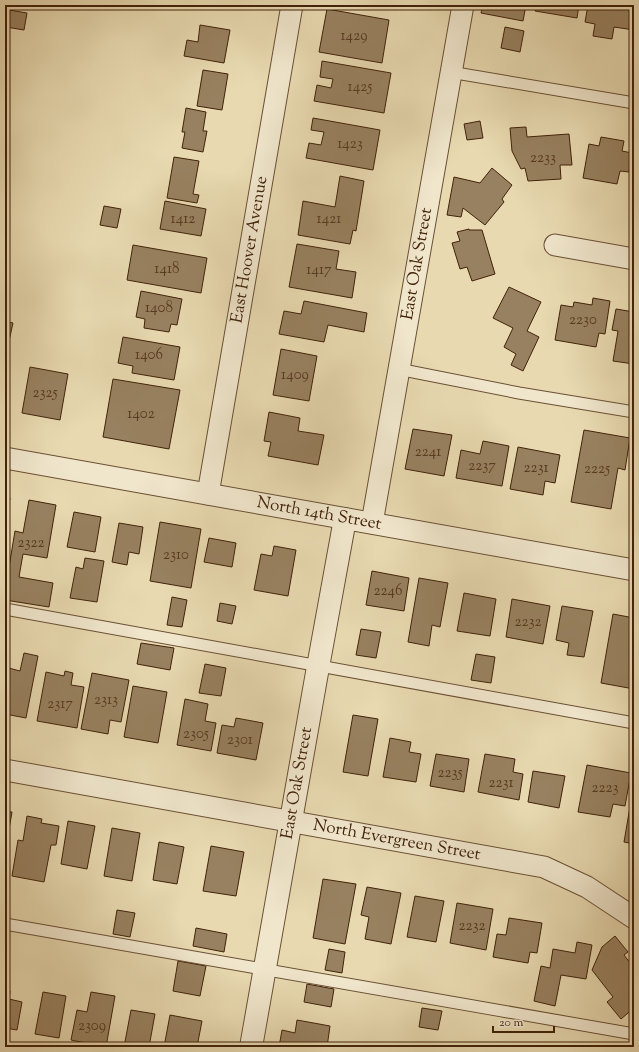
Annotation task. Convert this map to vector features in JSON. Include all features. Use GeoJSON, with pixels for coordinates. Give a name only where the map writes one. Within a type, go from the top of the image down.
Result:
{"type":"FeatureCollection","features":[{"type":"Feature","properties":{"kind":"street","name":"East Hoover Avenue"},"geometry":{"type":"LineString","coordinates":[[208,494],[292,5]]}},
{"type":"Feature","properties":{"kind":"street","name":"East Oak Street"},"geometry":{"type":"LineString","coordinates":[[372,523],[450,72],[463,5]]}},
{"type":"Feature","properties":{"kind":"street"},"geometry":{"type":"LineString","coordinates":[[555,245],[634,259]]}},
{"type":"Feature","properties":{"kind":"street","name":"North 14th Street"},"geometry":{"type":"LineString","coordinates":[[5,458],[634,570]]}},
{"type":"Feature","properties":{"kind":"street","name":"East Oak Street"},"geometry":{"type":"LineString","coordinates":[[251,1047],[290,822],[346,518]]}},
{"type":"Feature","properties":{"kind":"street","name":"North Evergreen Street"},"geometry":{"type":"LineString","coordinates":[[5,770],[544,867],[587,887],[634,918]]}},
{"type":"Feature","properties":{"kind":"lane"},"geometry":{"type":"LineString","coordinates":[[450,72],[634,104]]}},
{"type":"Feature","properties":{"kind":"lane"},"geometry":{"type":"LineString","coordinates":[[398,369],[519,393],[634,412]]}},
{"type":"Feature","properties":{"kind":"lane"},"geometry":{"type":"LineString","coordinates":[[5,610],[634,723]]}},
{"type":"Feature","properties":{"kind":"lane"},"geometry":{"type":"LineString","coordinates":[[5,924],[634,1034]]}},
{"type":"Feature","properties":{"kind":"building"},"geometry":{"type":"Polygon","coordinates":[[[483,5],[526,5],[523,21],[481,13],[483,5]]]}},
{"type":"Feature","properties":{"kind":"building"},"geometry":{"type":"Polygon","coordinates":[[[536,5],[579,5],[577,18],[535,11],[536,5]]]}},
{"type":"Feature","properties":{"kind":"building"},"geometry":{"type":"Polygon","coordinates":[[[588,5],[634,5],[634,30],[614,27],[612,39],[593,36],[595,24],[585,22],[588,5]]]}},
{"type":"Feature","properties":{"kind":"building"},"geometry":{"type":"Polygon","coordinates":[[[327,9],[389,20],[382,63],[319,52],[327,9]]]}},
{"type":"Feature","properties":{"kind":"building"},"geometry":{"type":"Polygon","coordinates":[[[9,10],[27,13],[24,30],[6,27],[9,10]]]}},
{"type":"Feature","properties":{"kind":"building"},"geometry":{"type":"Polygon","coordinates":[[[200,25],[230,30],[224,63],[184,56],[187,40],[198,42],[200,25]]]}},
{"type":"Feature","properties":{"kind":"building"},"geometry":{"type":"Polygon","coordinates":[[[505,27],[524,31],[520,52],[501,48],[505,27]]]}},
{"type":"Feature","properties":{"kind":"building"},"geometry":{"type":"Polygon","coordinates":[[[322,61],[391,73],[384,113],[314,101],[317,85],[331,88],[333,79],[320,77],[322,61]]]}},
{"type":"Feature","properties":{"kind":"building"},"geometry":{"type":"Polygon","coordinates":[[[203,70],[228,74],[222,110],[197,106],[203,70]]]}},
{"type":"Feature","properties":{"kind":"building"},"geometry":{"type":"Polygon","coordinates":[[[186,108],[206,112],[203,131],[207,131],[203,152],[182,148],[185,132],[182,132],[186,108]]]}},
{"type":"Feature","properties":{"kind":"building"},"geometry":{"type":"Polygon","coordinates":[[[313,118],[380,130],[373,170],[306,158],[309,143],[321,145],[324,132],[311,130],[313,118]]]}},
{"type":"Feature","properties":{"kind":"building"},"geometry":{"type":"Polygon","coordinates":[[[480,121],[483,138],[467,140],[464,124],[480,121]]]}},
{"type":"Feature","properties":{"kind":"building"},"geometry":{"type":"Polygon","coordinates":[[[526,127],[527,137],[569,134],[572,165],[560,165],[561,179],[528,181],[525,168],[521,169],[512,151],[510,128],[526,127]]]}},
{"type":"Feature","properties":{"kind":"building"},"geometry":{"type":"Polygon","coordinates":[[[601,137],[624,141],[622,151],[632,153],[629,172],[620,171],[617,184],[583,178],[589,144],[599,146],[601,137]]]}},
{"type":"Feature","properties":{"kind":"building"},"geometry":{"type":"Polygon","coordinates":[[[174,157],[199,161],[193,194],[199,195],[197,203],[167,198],[174,157]]]}},
{"type":"Feature","properties":{"kind":"building"},"geometry":{"type":"Polygon","coordinates":[[[492,168],[512,185],[502,199],[504,202],[485,225],[463,208],[461,217],[447,215],[454,177],[480,183],[492,168]]]}},
{"type":"Feature","properties":{"kind":"building"},"geometry":{"type":"Polygon","coordinates":[[[340,176],[364,181],[356,231],[353,230],[350,244],[298,235],[303,201],[335,207],[340,176]]]}},
{"type":"Feature","properties":{"kind":"building"},"geometry":{"type":"Polygon","coordinates":[[[165,201],[206,209],[201,236],[160,229],[165,201]]]}},
{"type":"Feature","properties":{"kind":"building"},"geometry":{"type":"Polygon","coordinates":[[[104,206],[121,209],[117,228],[100,225],[104,206]]]}},
{"type":"Feature","properties":{"kind":"building"},"geometry":{"type":"Polygon","coordinates":[[[469,229],[482,230],[495,274],[472,281],[467,267],[460,269],[452,243],[460,241],[457,232],[469,229]]]}},
{"type":"Feature","properties":{"kind":"building"},"geometry":{"type":"Polygon","coordinates":[[[297,244],[339,251],[336,269],[356,272],[352,298],[289,287],[297,244]]]}},
{"type":"Feature","properties":{"kind":"building"},"geometry":{"type":"Polygon","coordinates":[[[133,245],[207,258],[201,293],[127,280],[133,245]]]}},
{"type":"Feature","properties":{"kind":"building"},"geometry":{"type":"Polygon","coordinates":[[[509,287],[541,302],[527,331],[539,337],[523,371],[511,365],[516,354],[504,347],[513,328],[493,318],[509,287]]]}},
{"type":"Feature","properties":{"kind":"building"},"geometry":{"type":"Polygon","coordinates":[[[141,291],[182,299],[177,325],[171,324],[169,332],[144,328],[145,319],[136,317],[141,291]]]}},
{"type":"Feature","properties":{"kind":"building"},"geometry":{"type":"Polygon","coordinates":[[[593,298],[610,301],[605,334],[599,333],[596,347],[555,340],[561,305],[573,307],[574,302],[592,305],[593,298]]]}},
{"type":"Feature","properties":{"kind":"building"},"geometry":{"type":"Polygon","coordinates":[[[304,301],[367,313],[364,332],[328,325],[324,342],[279,334],[284,311],[301,314],[304,301]]]}},
{"type":"Feature","properties":{"kind":"building"},"geometry":{"type":"Polygon","coordinates":[[[616,309],[634,312],[634,364],[613,361],[618,331],[612,330],[616,309]]]}},
{"type":"Feature","properties":{"kind":"building"},"geometry":{"type":"Polygon","coordinates":[[[5,321],[13,323],[9,341],[5,340],[5,321]]]}},
{"type":"Feature","properties":{"kind":"building"},"geometry":{"type":"Polygon","coordinates":[[[123,337],[180,347],[174,380],[132,373],[133,366],[118,363],[123,337]]]}},
{"type":"Feature","properties":{"kind":"building"},"geometry":{"type":"Polygon","coordinates":[[[281,349],[317,356],[309,401],[273,395],[281,349]]]}},
{"type":"Feature","properties":{"kind":"building"},"geometry":{"type":"Polygon","coordinates":[[[30,367],[68,374],[60,420],[22,413],[30,367]]]}},
{"type":"Feature","properties":{"kind":"building"},"geometry":{"type":"Polygon","coordinates":[[[113,379],[180,390],[169,449],[103,437],[113,379]]]}},
{"type":"Feature","properties":{"kind":"building"},"geometry":{"type":"Polygon","coordinates":[[[269,412],[300,418],[298,431],[324,435],[318,465],[268,456],[271,442],[264,441],[269,412]]]}},
{"type":"Feature","properties":{"kind":"building"},"geometry":{"type":"Polygon","coordinates":[[[413,429],[452,435],[444,476],[405,469],[413,429]]]}},
{"type":"Feature","properties":{"kind":"building"},"geometry":{"type":"Polygon","coordinates":[[[584,430],[630,438],[625,470],[618,468],[611,509],[571,502],[584,430]]]}},
{"type":"Feature","properties":{"kind":"building"},"geometry":{"type":"Polygon","coordinates":[[[483,441],[509,446],[502,486],[456,478],[461,450],[480,454],[483,441]]]}},
{"type":"Feature","properties":{"kind":"building"},"geometry":{"type":"Polygon","coordinates":[[[518,447],[560,455],[555,483],[545,481],[543,495],[510,489],[518,447]]]}},
{"type":"Feature","properties":{"kind":"building"},"geometry":{"type":"Polygon","coordinates":[[[5,497],[10,498],[5,524],[5,497]]]}},
{"type":"Feature","properties":{"kind":"building"},"geometry":{"type":"Polygon","coordinates":[[[29,500],[56,505],[47,558],[23,554],[19,577],[53,583],[49,607],[5,600],[5,591],[15,531],[23,533],[29,500]]]}},
{"type":"Feature","properties":{"kind":"building"},"geometry":{"type":"Polygon","coordinates":[[[74,512],[101,517],[95,552],[67,547],[74,512]]]}},
{"type":"Feature","properties":{"kind":"building"},"geometry":{"type":"Polygon","coordinates":[[[160,522],[201,529],[191,588],[150,581],[160,522]]]}},
{"type":"Feature","properties":{"kind":"building"},"geometry":{"type":"Polygon","coordinates":[[[119,523],[143,527],[139,554],[129,552],[127,565],[112,562],[119,523]]]}},
{"type":"Feature","properties":{"kind":"building"},"geometry":{"type":"Polygon","coordinates":[[[209,538],[236,543],[232,567],[204,562],[209,538]]]}},
{"type":"Feature","properties":{"kind":"building"},"geometry":{"type":"Polygon","coordinates":[[[274,546],[296,550],[288,596],[254,590],[261,554],[272,556],[274,546]]]}},
{"type":"Feature","properties":{"kind":"building"},"geometry":{"type":"Polygon","coordinates":[[[85,558],[104,561],[97,602],[70,598],[76,567],[83,569],[85,558]]]}},
{"type":"Feature","properties":{"kind":"building"},"geometry":{"type":"Polygon","coordinates":[[[372,571],[409,578],[404,611],[366,605],[372,571]]]}},
{"type":"Feature","properties":{"kind":"building"},"geometry":{"type":"Polygon","coordinates":[[[419,578],[448,583],[440,627],[432,625],[429,646],[408,642],[419,578]]]}},
{"type":"Feature","properties":{"kind":"building"},"geometry":{"type":"Polygon","coordinates":[[[464,593],[496,599],[490,636],[457,631],[464,593]]]}},
{"type":"Feature","properties":{"kind":"building"},"geometry":{"type":"Polygon","coordinates":[[[172,597],[187,600],[182,627],[167,625],[172,597]]]}},
{"type":"Feature","properties":{"kind":"building"},"geometry":{"type":"Polygon","coordinates":[[[512,599],[550,606],[543,644],[506,637],[512,599]]]}},
{"type":"Feature","properties":{"kind":"building"},"geometry":{"type":"Polygon","coordinates":[[[220,603],[236,606],[232,624],[217,621],[220,603]]]}},
{"type":"Feature","properties":{"kind":"building"},"geometry":{"type":"Polygon","coordinates":[[[562,606],[593,611],[584,657],[567,655],[569,643],[556,640],[562,606]]]}},
{"type":"Feature","properties":{"kind":"building"},"geometry":{"type":"Polygon","coordinates":[[[613,614],[634,618],[634,689],[601,683],[613,614]]]}},
{"type":"Feature","properties":{"kind":"building"},"geometry":{"type":"Polygon","coordinates":[[[361,629],[381,632],[376,658],[356,655],[361,629]]]}},
{"type":"Feature","properties":{"kind":"building"},"geometry":{"type":"Polygon","coordinates":[[[141,643],[174,648],[170,670],[137,664],[141,643]]]}},
{"type":"Feature","properties":{"kind":"building"},"geometry":{"type":"Polygon","coordinates":[[[24,653],[38,656],[26,718],[5,714],[5,667],[20,671],[24,653]]]}},
{"type":"Feature","properties":{"kind":"building"},"geometry":{"type":"Polygon","coordinates":[[[476,654],[495,657],[491,683],[471,680],[476,654]]]}},
{"type":"Feature","properties":{"kind":"building"},"geometry":{"type":"Polygon","coordinates":[[[205,664],[226,668],[221,696],[199,693],[205,664]]]}},
{"type":"Feature","properties":{"kind":"building"},"geometry":{"type":"Polygon","coordinates":[[[65,671],[73,673],[71,685],[84,687],[77,728],[37,721],[46,672],[64,676],[65,671]]]}},
{"type":"Feature","properties":{"kind":"building"},"geometry":{"type":"Polygon","coordinates":[[[92,673],[129,680],[121,722],[110,720],[108,734],[81,729],[92,673]]]}},
{"type":"Feature","properties":{"kind":"building"},"geometry":{"type":"Polygon","coordinates":[[[133,686],[167,692],[158,743],[124,737],[133,686]]]}},
{"type":"Feature","properties":{"kind":"building"},"geometry":{"type":"Polygon","coordinates":[[[185,699],[208,704],[205,721],[216,723],[211,751],[177,745],[185,699]]]}},
{"type":"Feature","properties":{"kind":"building"},"geometry":{"type":"Polygon","coordinates":[[[353,715],[378,719],[368,776],[343,772],[353,715]]]}},
{"type":"Feature","properties":{"kind":"building"},"geometry":{"type":"Polygon","coordinates":[[[236,718],[263,723],[256,760],[217,753],[222,725],[234,727],[236,718]]]}},
{"type":"Feature","properties":{"kind":"building"},"geometry":{"type":"Polygon","coordinates":[[[390,738],[411,742],[409,752],[421,754],[416,782],[383,777],[390,738]]]}},
{"type":"Feature","properties":{"kind":"building"},"geometry":{"type":"Polygon","coordinates":[[[436,754],[469,759],[464,792],[430,786],[436,754]]]}},
{"type":"Feature","properties":{"kind":"building"},"geometry":{"type":"Polygon","coordinates":[[[485,754],[515,759],[513,772],[523,774],[519,800],[478,792],[485,754]]]}},
{"type":"Feature","properties":{"kind":"building"},"geometry":{"type":"Polygon","coordinates":[[[587,765],[631,773],[625,806],[613,804],[610,817],[578,812],[587,765]]]}},
{"type":"Feature","properties":{"kind":"building"},"geometry":{"type":"Polygon","coordinates":[[[533,771],[565,776],[559,808],[528,802],[533,771]]]}},
{"type":"Feature","properties":{"kind":"building"},"geometry":{"type":"Polygon","coordinates":[[[632,795],[634,796],[634,844],[624,842],[632,795]]]}},
{"type":"Feature","properties":{"kind":"building"},"geometry":{"type":"Polygon","coordinates":[[[5,811],[12,812],[7,841],[5,840],[5,811]]]}},
{"type":"Feature","properties":{"kind":"building"},"geometry":{"type":"Polygon","coordinates":[[[27,816],[42,819],[41,823],[59,826],[56,845],[51,845],[44,882],[12,876],[18,840],[23,841],[27,816]]]}},
{"type":"Feature","properties":{"kind":"building"},"geometry":{"type":"Polygon","coordinates":[[[68,821],[95,826],[87,869],[61,864],[68,821]]]}},
{"type":"Feature","properties":{"kind":"building"},"geometry":{"type":"Polygon","coordinates":[[[112,828],[140,833],[132,881],[104,876],[112,828]]]}},
{"type":"Feature","properties":{"kind":"building"},"geometry":{"type":"Polygon","coordinates":[[[159,842],[184,847],[177,884],[153,880],[159,842]]]}},
{"type":"Feature","properties":{"kind":"building"},"geometry":{"type":"Polygon","coordinates":[[[211,846],[244,852],[236,896],[203,891],[211,846]]]}},
{"type":"Feature","properties":{"kind":"building"},"geometry":{"type":"Polygon","coordinates":[[[323,879],[356,884],[345,944],[313,938],[323,879]]]}},
{"type":"Feature","properties":{"kind":"building"},"geometry":{"type":"Polygon","coordinates":[[[367,887],[401,893],[391,944],[365,939],[369,917],[361,915],[367,887]]]}},
{"type":"Feature","properties":{"kind":"building"},"geometry":{"type":"Polygon","coordinates":[[[415,896],[444,901],[436,942],[407,937],[415,896]]]}},
{"type":"Feature","properties":{"kind":"building"},"geometry":{"type":"Polygon","coordinates":[[[457,903],[493,909],[486,950],[450,943],[457,903]]]}},
{"type":"Feature","properties":{"kind":"building"},"geometry":{"type":"Polygon","coordinates":[[[117,910],[135,913],[130,937],[113,934],[117,910]]]}},
{"type":"Feature","properties":{"kind":"building"},"geometry":{"type":"Polygon","coordinates":[[[509,918],[542,923],[537,953],[530,952],[528,963],[493,957],[497,934],[506,935],[509,918]]]}},
{"type":"Feature","properties":{"kind":"building"},"geometry":{"type":"Polygon","coordinates":[[[196,928],[227,934],[224,952],[193,946],[196,928]]]}},
{"type":"Feature","properties":{"kind":"building"},"geometry":{"type":"Polygon","coordinates":[[[615,936],[628,952],[624,955],[634,968],[634,1008],[621,1019],[607,1002],[613,997],[592,970],[602,947],[615,936]]]}},
{"type":"Feature","properties":{"kind":"building"},"geometry":{"type":"Polygon","coordinates":[[[577,942],[592,945],[586,979],[561,975],[555,1006],[534,1001],[541,966],[550,968],[553,949],[575,953],[577,942]]]}},
{"type":"Feature","properties":{"kind":"building"},"geometry":{"type":"Polygon","coordinates":[[[329,949],[345,952],[342,973],[325,970],[329,949]]]}},
{"type":"Feature","properties":{"kind":"building"},"geometry":{"type":"Polygon","coordinates":[[[178,961],[206,966],[200,996],[173,991],[178,961]]]}},
{"type":"Feature","properties":{"kind":"building"},"geometry":{"type":"Polygon","coordinates":[[[307,984],[334,989],[331,1007],[304,1002],[307,984]]]}},
{"type":"Feature","properties":{"kind":"building"},"geometry":{"type":"Polygon","coordinates":[[[5,990],[10,991],[9,999],[22,1002],[17,1030],[5,1028],[5,990]]]}},
{"type":"Feature","properties":{"kind":"building"},"geometry":{"type":"Polygon","coordinates":[[[43,992],[66,996],[59,1038],[35,1034],[43,992]]]}},
{"type":"Feature","properties":{"kind":"building"},"geometry":{"type":"Polygon","coordinates":[[[91,992],[115,996],[106,1047],[71,1040],[77,1010],[87,1012],[91,992]]]}},
{"type":"Feature","properties":{"kind":"building"},"geometry":{"type":"Polygon","coordinates":[[[422,1008],[442,1011],[438,1030],[419,1027],[422,1008]]]}},
{"type":"Feature","properties":{"kind":"building"},"geometry":{"type":"Polygon","coordinates":[[[131,1010],[155,1014],[149,1047],[124,1047],[131,1010]]]}},
{"type":"Feature","properties":{"kind":"building"},"geometry":{"type":"Polygon","coordinates":[[[170,1015],[202,1021],[197,1047],[164,1047],[170,1015]]]}},
{"type":"Feature","properties":{"kind":"building"},"geometry":{"type":"Polygon","coordinates":[[[297,1020],[330,1026],[327,1047],[279,1047],[282,1030],[295,1033],[297,1020]]]}}]}
